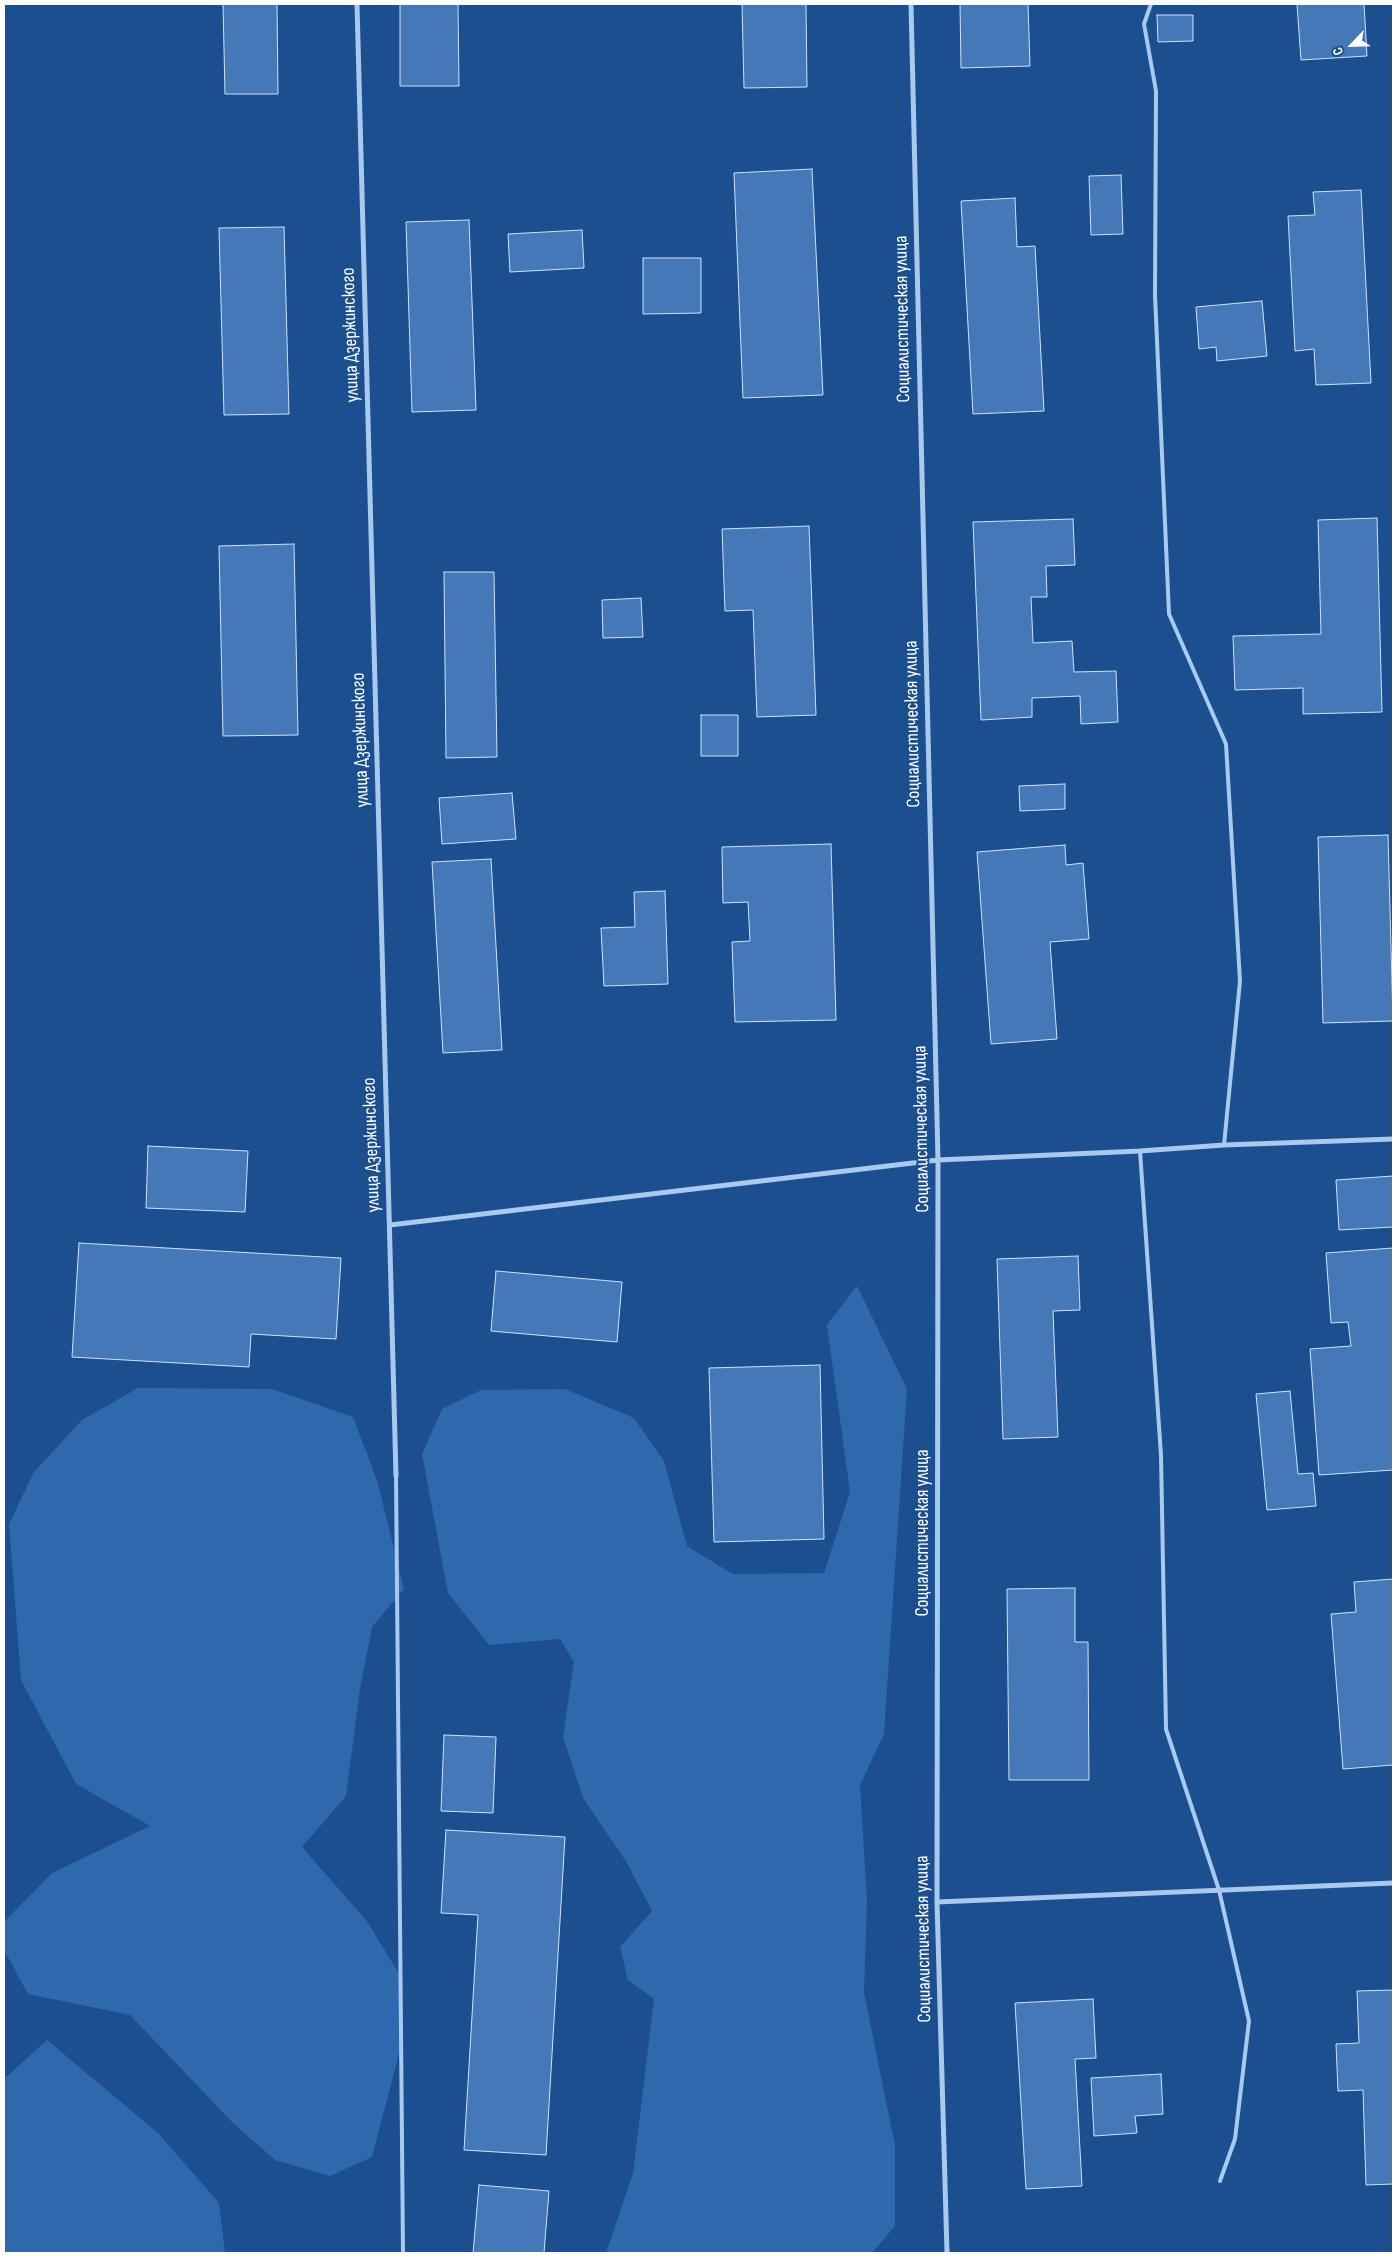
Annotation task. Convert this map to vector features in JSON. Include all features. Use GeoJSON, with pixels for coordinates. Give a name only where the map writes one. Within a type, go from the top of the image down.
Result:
{"type":"FeatureCollection","features":[{"type":"Feature","properties":{"kind":"street","name":"улица Дзержинского"},"geometry":{"type":"LineString","coordinates":[[357,4],[396,1476]]}},
{"type":"Feature","properties":{"kind":"street","name":"Социалистическая улица"},"geometry":{"type":"LineString","coordinates":[[911,4],[938,1160],[937,1902],[947,2253]]}},
{"type":"Feature","properties":{"kind":"street"},"geometry":{"type":"LineString","coordinates":[[390,1225],[938,1160],[1140,1152],[1224,1145],[1393,1139]]}},
{"type":"Feature","properties":{"kind":"street"},"geometry":{"type":"LineString","coordinates":[[937,1902],[1393,1884]]}},
{"type":"Feature","properties":{"kind":"lane"},"geometry":{"type":"LineString","coordinates":[[1151,4],[1144,24],[1156,91],[1155,295],[1169,614],[1226,744],[1240,981],[1224,1145]]}},
{"type":"Feature","properties":{"kind":"lane"},"geometry":{"type":"LineString","coordinates":[[1140,1152],[1161,1455],[1166,1729],[1219,1890],[1249,2021],[1235,2139],[1220,2181]]}},
{"type":"Feature","properties":{"kind":"lane"},"geometry":{"type":"LineString","coordinates":[[396,1476],[403,2253]]}},
{"type":"Feature","properties":{"kind":"shaded area"},"geometry":{"type":"Polygon","coordinates":[[[857,1286],[907,1389],[884,1734],[860,1785],[867,1900],[864,1993],[895,2145],[895,2226],[872,2253],[606,2253],[633,2173],[654,1999],[628,1980],[620,1947],[652,1911],[627,1863],[583,1798],[563,1737],[574,1662],[560,1639],[489,1645],[448,1593],[422,1454],[442,1409],[481,1390],[565,1389],[634,1418],[664,1461],[687,1546],[733,1574],[824,1573],[850,1492],[827,1325],[857,1286]]]}},
{"type":"Feature","properties":{"kind":"shaded area"},"geometry":{"type":"Polygon","coordinates":[[[138,1388],[272,1389],[353,1417],[377,1480],[404,1589],[372,1627],[360,1689],[346,1796],[302,1847],[366,1920],[400,1975],[401,2046],[372,2157],[330,2176],[275,2160],[233,2123],[130,2015],[28,1994],[4,1950],[4,1922],[52,1873],[150,1826],[76,1784],[21,1680],[9,1524],[34,1472],[82,1420],[138,1388]]]}},
{"type":"Feature","properties":{"kind":"shaded area"},"geometry":{"type":"Polygon","coordinates":[[[47,2040],[158,2133],[219,2203],[225,2253],[4,2253],[4,2079],[47,2040]]]}},
{"type":"Feature","properties":{"kind":"building"},"geometry":{"type":"Polygon","coordinates":[[[223,4],[277,4],[278,94],[225,94],[223,4]]]}},
{"type":"Feature","properties":{"kind":"building"},"geometry":{"type":"Polygon","coordinates":[[[400,4],[458,4],[459,86],[400,86],[400,4]]]}},
{"type":"Feature","properties":{"kind":"building"},"geometry":{"type":"Polygon","coordinates":[[[742,4],[806,4],[807,87],[744,88],[742,4]]]}},
{"type":"Feature","properties":{"kind":"building"},"geometry":{"type":"Polygon","coordinates":[[[960,4],[1028,4],[1030,66],[961,68],[960,4]]]}},
{"type":"Feature","properties":{"kind":"building"},"geometry":{"type":"Polygon","coordinates":[[[1297,4],[1364,4],[1367,56],[1301,60],[1297,4]]]}},
{"type":"Feature","properties":{"kind":"building"},"geometry":{"type":"Polygon","coordinates":[[[1157,15],[1193,15],[1193,41],[1158,42],[1157,15]]]}},
{"type":"Feature","properties":{"kind":"building"},"geometry":{"type":"Polygon","coordinates":[[[812,169],[823,395],[743,398],[734,173],[812,169]]]}},
{"type":"Feature","properties":{"kind":"building"},"geometry":{"type":"Polygon","coordinates":[[[1121,175],[1123,234],[1091,235],[1089,176],[1121,175]]]}},
{"type":"Feature","properties":{"kind":"building"},"geometry":{"type":"Polygon","coordinates":[[[1361,190],[1371,383],[1316,385],[1314,349],[1295,351],[1288,216],[1315,215],[1313,192],[1361,190]]]}},
{"type":"Feature","properties":{"kind":"building"},"geometry":{"type":"Polygon","coordinates":[[[1015,198],[1017,247],[1035,246],[1044,411],[973,414],[961,201],[1015,198]]]}},
{"type":"Feature","properties":{"kind":"building"},"geometry":{"type":"Polygon","coordinates":[[[469,220],[476,410],[412,412],[406,222],[469,220]]]}},
{"type":"Feature","properties":{"kind":"building"},"geometry":{"type":"Polygon","coordinates":[[[284,227],[289,414],[224,415],[219,228],[284,227]]]}},
{"type":"Feature","properties":{"kind":"building"},"geometry":{"type":"Polygon","coordinates":[[[582,230],[584,268],[510,272],[508,234],[582,230]]]}},
{"type":"Feature","properties":{"kind":"building"},"geometry":{"type":"Polygon","coordinates":[[[643,258],[701,258],[701,313],[643,314],[643,258]]]}},
{"type":"Feature","properties":{"kind":"building"},"geometry":{"type":"Polygon","coordinates":[[[1262,301],[1267,356],[1217,361],[1216,347],[1199,349],[1196,307],[1262,301]]]}},
{"type":"Feature","properties":{"kind":"building"},"geometry":{"type":"Polygon","coordinates":[[[1377,518],[1382,712],[1303,714],[1303,688],[1235,690],[1233,636],[1321,634],[1318,520],[1377,518]]]}},
{"type":"Feature","properties":{"kind":"building"},"geometry":{"type":"Polygon","coordinates":[[[1073,519],[1075,565],[1046,566],[1047,597],[1031,597],[1033,643],[1072,641],[1074,672],[1116,671],[1118,722],[1081,724],[1080,696],[1032,698],[1032,717],[981,720],[973,522],[1073,519]]]}},
{"type":"Feature","properties":{"kind":"building"},"geometry":{"type":"Polygon","coordinates":[[[809,526],[816,715],[757,717],[753,610],[725,611],[722,529],[809,526]]]}},
{"type":"Feature","properties":{"kind":"building"},"geometry":{"type":"Polygon","coordinates":[[[294,544],[298,735],[223,736],[219,546],[294,544]]]}},
{"type":"Feature","properties":{"kind":"building"},"geometry":{"type":"Polygon","coordinates":[[[444,572],[494,572],[497,757],[446,758],[444,572]]]}},
{"type":"Feature","properties":{"kind":"building"},"geometry":{"type":"Polygon","coordinates":[[[641,598],[643,637],[603,638],[602,600],[641,598]]]}},
{"type":"Feature","properties":{"kind":"building"},"geometry":{"type":"Polygon","coordinates":[[[701,715],[738,715],[738,756],[701,756],[701,715]]]}},
{"type":"Feature","properties":{"kind":"building"},"geometry":{"type":"Polygon","coordinates":[[[1065,784],[1065,809],[1020,811],[1019,786],[1065,784]]]}},
{"type":"Feature","properties":{"kind":"building"},"geometry":{"type":"Polygon","coordinates":[[[512,793],[516,839],[442,844],[439,798],[512,793]]]}},
{"type":"Feature","properties":{"kind":"building"},"geometry":{"type":"Polygon","coordinates":[[[1388,835],[1393,1021],[1323,1023],[1318,837],[1388,835]]]}},
{"type":"Feature","properties":{"kind":"building"},"geometry":{"type":"Polygon","coordinates":[[[831,844],[836,1020],[735,1022],[732,942],[750,941],[748,902],[723,903],[722,847],[831,844]]]}},
{"type":"Feature","properties":{"kind":"building"},"geometry":{"type":"Polygon","coordinates":[[[1065,845],[1066,865],[1083,863],[1089,939],[1050,942],[1057,1039],[991,1044],[977,852],[1065,845]]]}},
{"type":"Feature","properties":{"kind":"building"},"geometry":{"type":"Polygon","coordinates":[[[491,859],[502,1050],[443,1053],[432,862],[491,859]]]}},
{"type":"Feature","properties":{"kind":"building"},"geometry":{"type":"Polygon","coordinates":[[[665,891],[668,984],[604,986],[601,928],[635,927],[634,892],[665,891]]]}},
{"type":"Feature","properties":{"kind":"building"},"geometry":{"type":"Polygon","coordinates":[[[148,1146],[248,1151],[245,1212],[146,1208],[148,1146]]]}},
{"type":"Feature","properties":{"kind":"building"},"geometry":{"type":"Polygon","coordinates":[[[1393,1176],[1393,1227],[1339,1230],[1336,1180],[1393,1176]]]}},
{"type":"Feature","properties":{"kind":"building"},"geometry":{"type":"Polygon","coordinates":[[[79,1243],[341,1258],[336,1339],[251,1334],[249,1367],[72,1357],[79,1243]]]}},
{"type":"Feature","properties":{"kind":"building"},"geometry":{"type":"Polygon","coordinates":[[[1393,1248],[1393,1470],[1319,1475],[1310,1349],[1351,1346],[1348,1322],[1331,1323],[1326,1253],[1393,1248]]]}},
{"type":"Feature","properties":{"kind":"building"},"geometry":{"type":"Polygon","coordinates":[[[1078,1256],[1080,1310],[1053,1311],[1058,1437],[1003,1439],[997,1259],[1078,1256]]]}},
{"type":"Feature","properties":{"kind":"building"},"geometry":{"type":"Polygon","coordinates":[[[496,1271],[622,1282],[617,1342],[491,1331],[496,1271]]]}},
{"type":"Feature","properties":{"kind":"building"},"geometry":{"type":"Polygon","coordinates":[[[820,1365],[824,1539],[714,1542],[709,1368],[820,1365]]]}},
{"type":"Feature","properties":{"kind":"building"},"geometry":{"type":"Polygon","coordinates":[[[1290,1391],[1298,1474],[1313,1473],[1316,1506],[1267,1510],[1256,1394],[1290,1391]]]}},
{"type":"Feature","properties":{"kind":"building"},"geometry":{"type":"Polygon","coordinates":[[[1393,1579],[1393,1765],[1343,1769],[1331,1614],[1356,1612],[1354,1582],[1393,1579]]]}},
{"type":"Feature","properties":{"kind":"building"},"geometry":{"type":"Polygon","coordinates":[[[1075,1588],[1075,1642],[1088,1642],[1089,1780],[1009,1780],[1007,1589],[1075,1588]]]}},
{"type":"Feature","properties":{"kind":"building"},"geometry":{"type":"Polygon","coordinates":[[[444,1735],[496,1737],[493,1813],[441,1811],[444,1735]]]}},
{"type":"Feature","properties":{"kind":"building"},"geometry":{"type":"Polygon","coordinates":[[[446,1830],[565,1837],[546,2155],[464,2150],[478,1915],[441,1913],[446,1830]]]}},
{"type":"Feature","properties":{"kind":"building"},"geometry":{"type":"Polygon","coordinates":[[[1393,1990],[1393,2184],[1366,2185],[1363,2090],[1338,2091],[1336,2044],[1359,2043],[1357,1991],[1393,1990]]]}},
{"type":"Feature","properties":{"kind":"building"},"geometry":{"type":"Polygon","coordinates":[[[1093,1999],[1096,2058],[1075,2059],[1082,2186],[1026,2189],[1015,2003],[1093,1999]]]}},
{"type":"Feature","properties":{"kind":"building"},"geometry":{"type":"Polygon","coordinates":[[[1161,2074],[1163,2114],[1135,2116],[1137,2133],[1094,2136],[1091,2078],[1161,2074]]]}},
{"type":"Feature","properties":{"kind":"building"},"geometry":{"type":"Polygon","coordinates":[[[479,2185],[549,2191],[544,2253],[473,2253],[479,2185]]]}}]}
